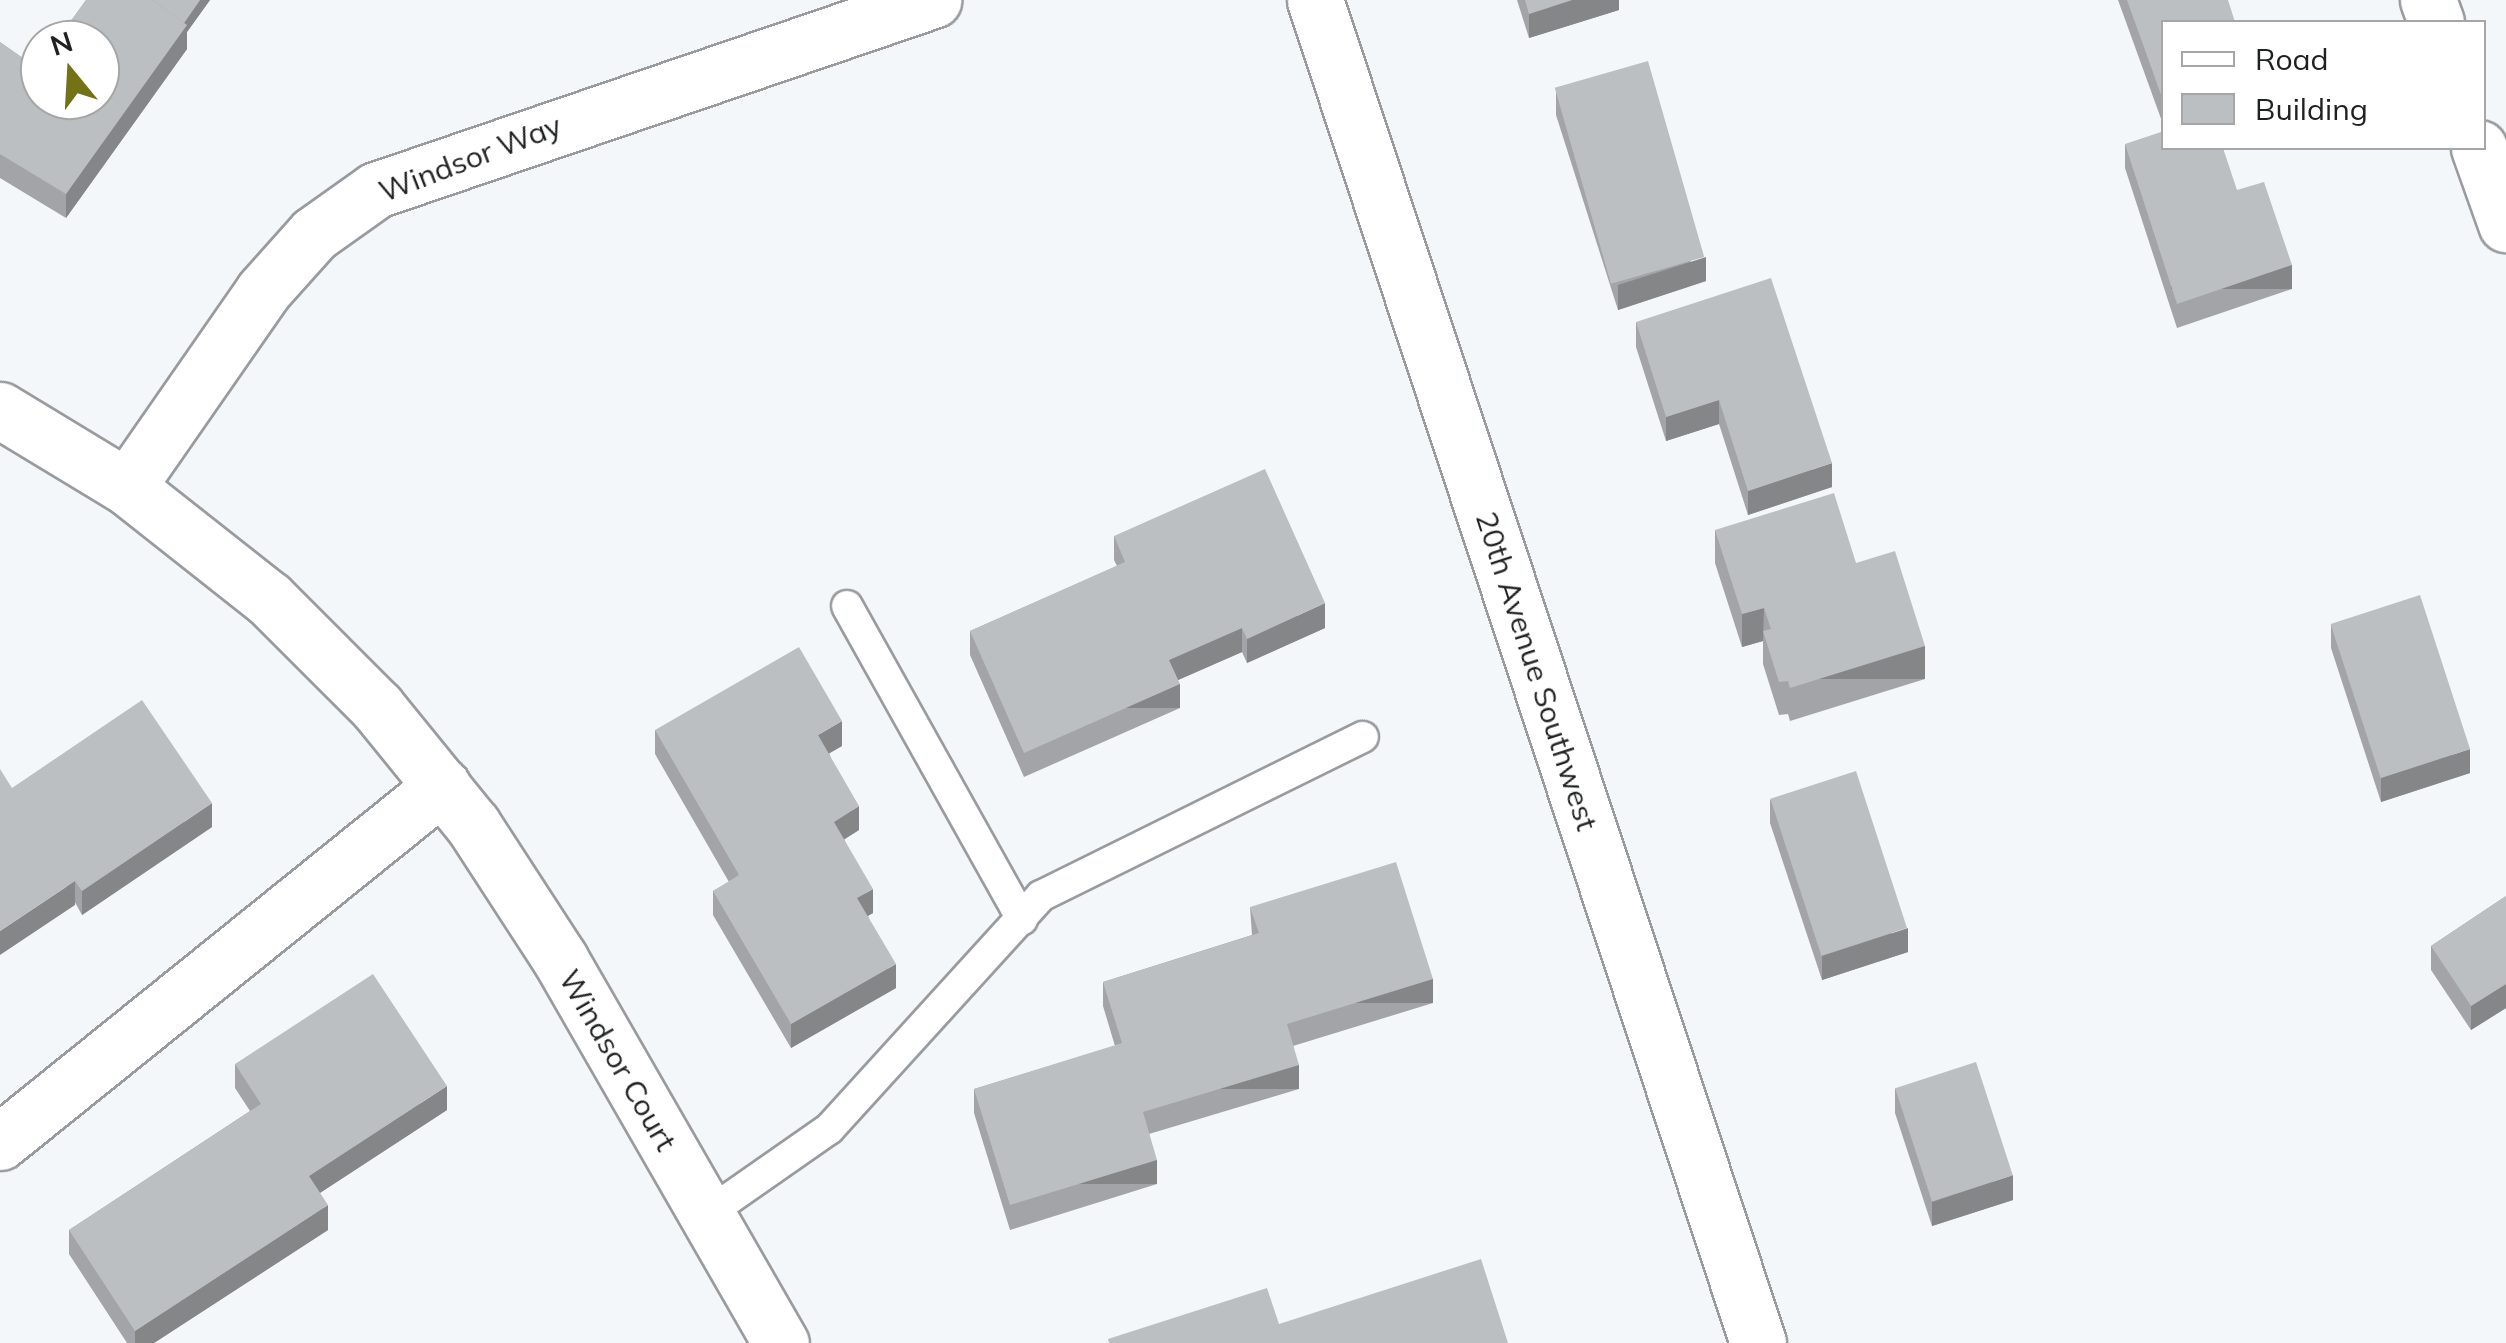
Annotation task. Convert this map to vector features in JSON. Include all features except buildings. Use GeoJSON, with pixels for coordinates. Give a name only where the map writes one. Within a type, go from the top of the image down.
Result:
{"type":"FeatureCollection","features":[{"type":"Feature","properties":{"kind":"street","name":"Windsor Way"},"geometry":{"type":"LineString","coordinates":[[127,487],[264,290],[314,234],[376,190],[934,0]]}},
{"type":"Feature","properties":{"kind":"street","name":"20th Avenue Southwest"},"geometry":{"type":"LineString","coordinates":[[1315,0],[1758,1343]]}},
{"type":"Feature","properties":{"kind":"street"},"geometry":{"type":"LineString","coordinates":[[2481,150],[2506,224]]}},
{"type":"Feature","properties":{"kind":"street","name":"Windsor Court"},"geometry":{"type":"LineString","coordinates":[[0,410],[127,487],[269,600],[377,707],[442,786],[560,959],[781,1343]]}},
{"type":"Feature","properties":{"kind":"street"},"geometry":{"type":"LineString","coordinates":[[0,1142],[442,786]]}},
{"type":"Feature","properties":{"kind":"lane"},"geometry":{"type":"LineString","coordinates":[[847,606],[1022,919]]}},
{"type":"Feature","properties":{"kind":"lane"},"geometry":{"type":"LineString","coordinates":[[707,1214],[828,1129],[1042,896],[1364,737]]}}]}
